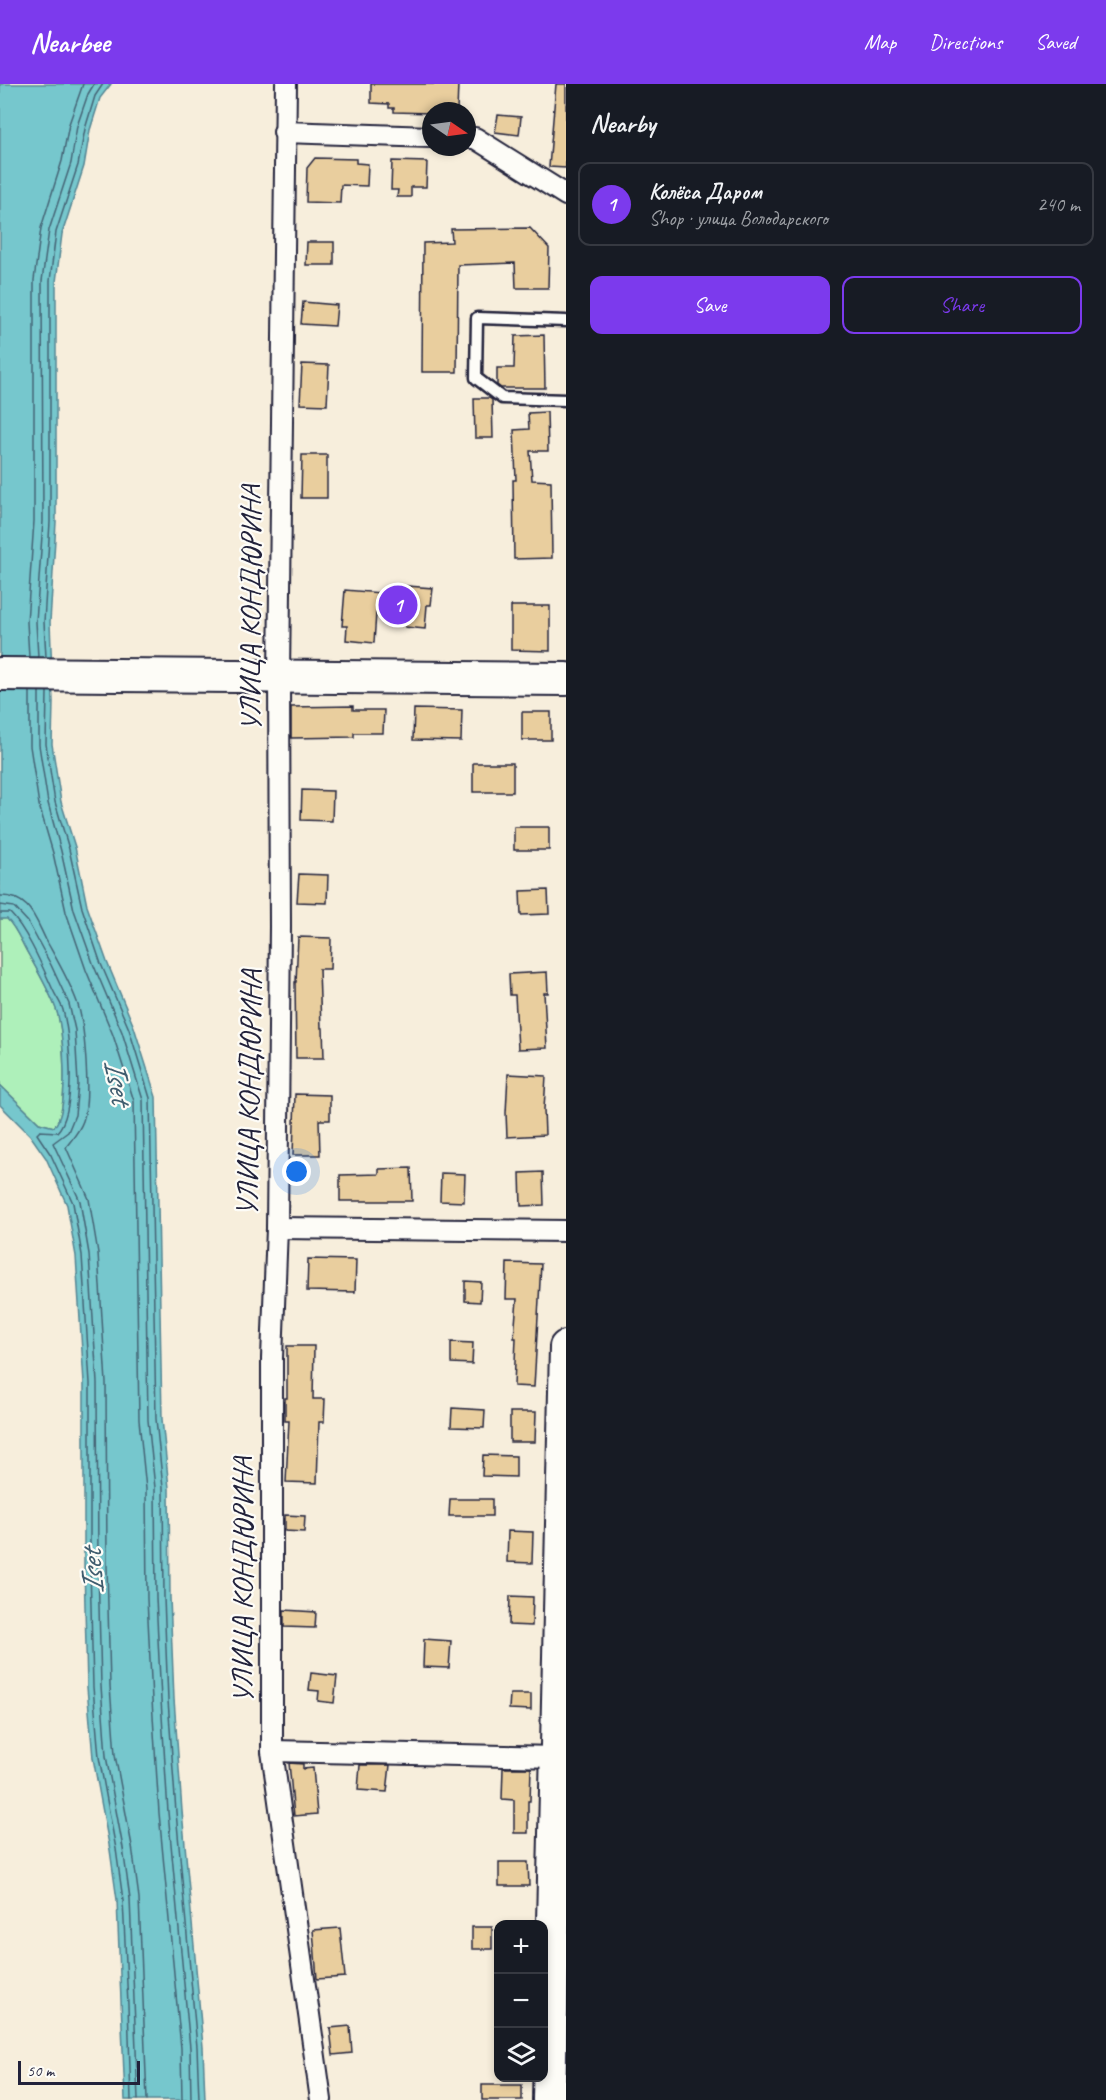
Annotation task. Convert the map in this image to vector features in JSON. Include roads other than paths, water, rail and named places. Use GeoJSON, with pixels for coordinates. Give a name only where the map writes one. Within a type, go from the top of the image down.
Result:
{"type":"FeatureCollection","features":[{"type":"Feature","properties":{"kind":"main road"},"geometry":{"type":"LineString","coordinates":[[0,674],[566,679]]}},
{"type":"Feature","properties":{"kind":"main road"},"geometry":{"type":"LineString","coordinates":[[549,2100],[566,1347]]}},
{"type":"Feature","properties":{"kind":"street","name":"УЛИЦА КОНДЮРИНА"},"geometry":{"type":"LineString","coordinates":[[286,84],[265,676],[280,926],[277,1228],[272,1358],[272,1752],[321,2100]]}},
{"type":"Feature","properties":{"kind":"street"},"geometry":{"type":"LineString","coordinates":[[284,132],[422,137]]}},
{"type":"Feature","properties":{"kind":"street"},"geometry":{"type":"LineString","coordinates":[[476,139],[566,195]]}},
{"type":"Feature","properties":{"kind":"street"},"geometry":{"type":"LineString","coordinates":[[277,1228],[566,1232]]}},
{"type":"Feature","properties":{"kind":"street"},"geometry":{"type":"LineString","coordinates":[[272,1752],[556,1757]]}},
{"type":"Feature","properties":{"kind":"lane"},"geometry":{"type":"LineString","coordinates":[[566,321],[477,318],[476,378],[502,398],[566,400]]}},
{"type":"Feature","properties":{"kind":"water","name":"Iset"},"geometry":{"type":"Polygon","coordinates":[[[0,84],[111,84],[100,98],[90,130],[84,166],[62,234],[56,282],[56,522],[50,622],[52,744],[61,802],[75,847],[87,906],[134,1027],[156,1097],[162,1419],[169,1488],[174,1699],[203,2047],[205,2100],[125,2100],[117,1900],[93,1758],[87,1687],[84,1566],[84,1383],[76,1256],[67,1205],[46,1158],[30,1135],[0,1105],[0,1085],[39,1123],[54,1127],[62,1105],[64,1070],[59,1019],[53,1001],[15,930],[7,919],[0,919],[0,84]]]}},
{"type":"Feature","properties":{"kind":"place","name":"Колёса Даром"},"geometry":{"type":"Point","coordinates":[398,605]}}]}
